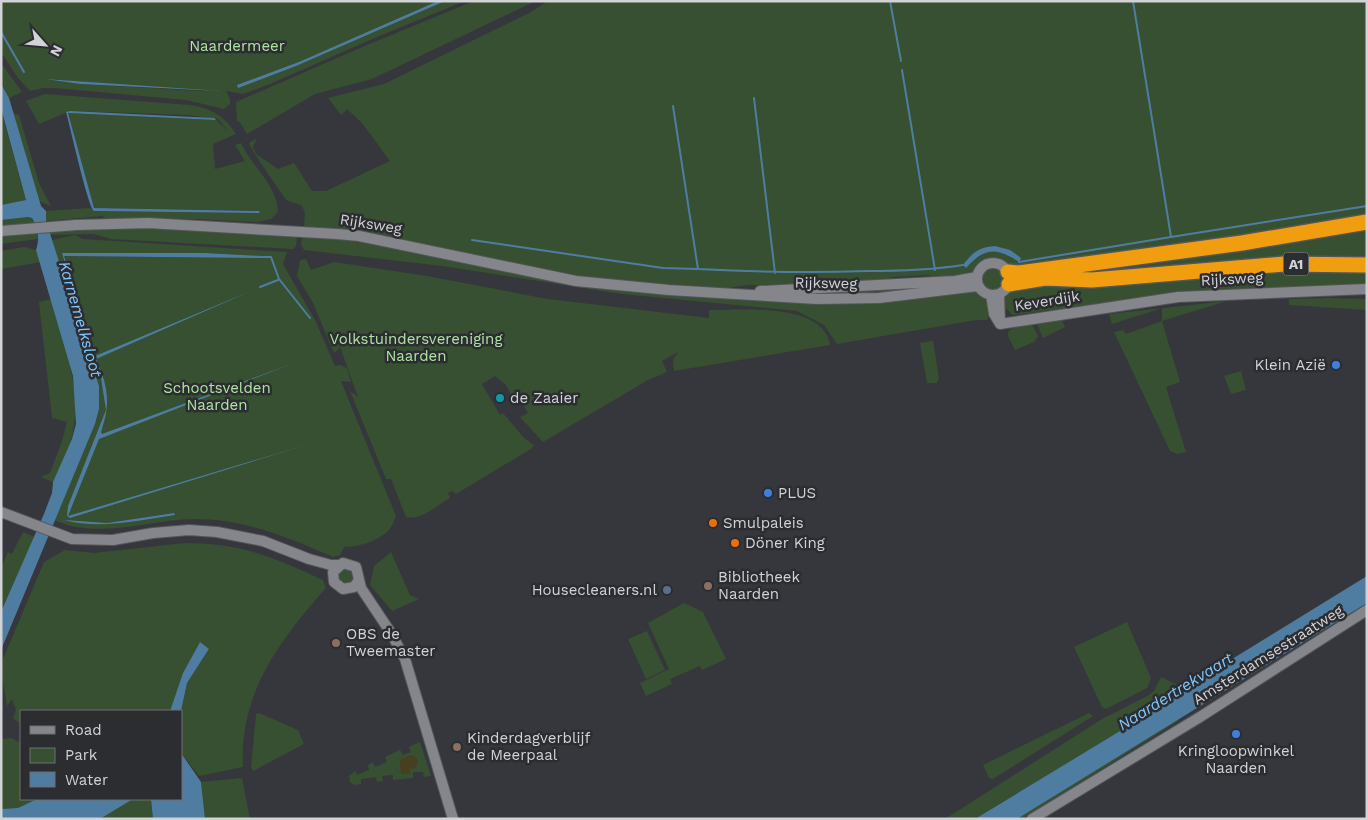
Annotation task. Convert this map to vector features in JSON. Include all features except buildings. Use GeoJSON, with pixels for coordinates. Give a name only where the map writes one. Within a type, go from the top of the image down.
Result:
{"type":"FeatureCollection","features":[{"type":"Feature","properties":{"kind":"highway","name":"A1"},"geometry":{"type":"LineString","coordinates":[[1002,286],[1019,273],[1367,222]]}},
{"type":"Feature","properties":{"kind":"highway","name":"A1"},"geometry":{"type":"LineString","coordinates":[[1002,286],[1045,278],[1092,280],[1264,266],[1367,265]]}},
{"type":"Feature","properties":{"kind":"main road","name":"Rijksweg"},"geometry":{"type":"LineString","coordinates":[[1,231],[148,223],[337,234],[377,239],[576,281],[669,290],[732,293],[978,281]]}},
{"type":"Feature","properties":{"kind":"main road"},"geometry":{"type":"LineString","coordinates":[[989,264],[1000,265],[1002,286],[986,294],[978,281],[979,271],[989,264]]}},
{"type":"Feature","properties":{"kind":"main road","name":"Keverdijk"},"geometry":{"type":"LineString","coordinates":[[1002,286],[1000,324],[1099,307]]}},
{"type":"Feature","properties":{"kind":"main road","name":"Rijksweg"},"geometry":{"type":"LineString","coordinates":[[1099,307],[1178,297],[1367,289]]}},
{"type":"Feature","properties":{"kind":"main road"},"geometry":{"type":"LineString","coordinates":[[1,512],[54,534],[90,541],[113,540],[162,532],[189,530],[217,532],[263,541],[310,559],[338,565],[352,564],[358,571],[358,580],[362,592],[398,644],[453,819]]}},
{"type":"Feature","properties":{"kind":"main road"},"geometry":{"type":"LineString","coordinates":[[310,559],[328,572],[336,585],[357,595],[388,636],[407,672]]}},
{"type":"Feature","properties":{"kind":"main road"},"geometry":{"type":"LineString","coordinates":[[333,578],[334,570],[338,565]]}},
{"type":"Feature","properties":{"kind":"main road"},"geometry":{"type":"LineString","coordinates":[[346,589],[354,587],[358,580]]}},
{"type":"Feature","properties":{"kind":"main road","name":"Amsterdamsestraatweg"},"geometry":{"type":"LineString","coordinates":[[1032,819],[1200,717],[1367,610]]}},
{"type":"Feature","properties":{"kind":"green space","name":"Naardermeer"},"geometry":{"type":"Polygon","coordinates":[[[5,1],[465,1],[270,84],[243,94],[226,91],[230,104],[224,109],[186,100],[55,88],[30,91],[18,78],[1,52],[1,4],[5,1]],[[45,79],[80,84],[218,92],[45,79]]]}},
{"type":"Feature","properties":{"kind":"green space"},"geometry":{"type":"Polygon","coordinates":[[[474,1],[536,1],[372,79],[315,94],[247,134],[239,121],[237,122],[236,102],[474,1]]]}},
{"type":"Feature","properties":{"kind":"green space"},"geometry":{"type":"Polygon","coordinates":[[[548,1],[1367,1],[1367,220],[1024,270],[1003,262],[992,261],[982,264],[971,275],[937,278],[929,275],[892,277],[876,282],[749,285],[727,288],[621,281],[539,270],[388,236],[304,226],[305,213],[302,206],[289,201],[285,197],[261,163],[249,143],[257,138],[253,147],[256,154],[278,169],[294,163],[312,191],[326,191],[390,161],[362,123],[347,109],[341,115],[328,98],[384,84],[531,12],[548,1]]]}},
{"type":"Feature","properties":{"kind":"green space"},"geometry":{"type":"Polygon","coordinates":[[[1,63],[22,92],[9,98],[1,84],[1,63]]]}},
{"type":"Feature","properties":{"kind":"green space"},"geometry":{"type":"Polygon","coordinates":[[[45,94],[190,105],[204,108],[217,114],[227,122],[236,134],[213,144],[215,169],[245,161],[235,145],[241,143],[269,184],[277,202],[278,212],[271,219],[257,222],[196,219],[108,220],[102,216],[46,221],[46,211],[90,208],[94,211],[259,213],[260,211],[94,208],[67,113],[216,120],[229,132],[218,119],[188,115],[70,111],[39,124],[26,101],[45,94]]]}},
{"type":"Feature","properties":{"kind":"green space"},"geometry":{"type":"Polygon","coordinates":[[[1,110],[26,200],[1,205],[1,110]]]}},
{"type":"Feature","properties":{"kind":"green space"},"geometry":{"type":"Polygon","coordinates":[[[13,113],[19,115],[39,183],[51,206],[39,201],[13,113]]]}},
{"type":"Feature","properties":{"kind":"green space"},"geometry":{"type":"Polygon","coordinates":[[[32,218],[36,224],[1,228],[1,220],[32,218]]]}},
{"type":"Feature","properties":{"kind":"green space"},"geometry":{"type":"Polygon","coordinates":[[[124,227],[297,236],[296,246],[293,249],[111,239],[94,234],[50,235],[49,231],[124,227]]]}},
{"type":"Feature","properties":{"kind":"green space"},"geometry":{"type":"Polygon","coordinates":[[[1367,229],[1367,262],[1104,276],[1015,275],[1367,229]]]}},
{"type":"Feature","properties":{"kind":"green space"},"geometry":{"type":"Polygon","coordinates":[[[37,232],[38,239],[1,244],[1,236],[37,232]]]}},
{"type":"Feature","properties":{"kind":"green space","name":"Schootsvelden Naarden"},"geometry":{"type":"Polygon","coordinates":[[[75,235],[83,239],[287,252],[283,264],[316,322],[335,366],[340,365],[347,368],[351,382],[341,381],[396,516],[389,530],[368,543],[344,547],[340,555],[333,557],[265,530],[230,522],[194,519],[176,520],[105,529],[71,526],[54,520],[95,424],[99,409],[99,386],[52,240],[75,235]],[[62,253],[63,256],[262,258],[262,256],[205,253],[62,253]],[[173,513],[107,523],[77,522],[108,524],[174,515],[173,513]]]}},
{"type":"Feature","properties":{"kind":"green space"},"geometry":{"type":"Polygon","coordinates":[[[302,237],[362,240],[525,274],[727,297],[977,291],[986,300],[990,312],[987,320],[976,320],[837,344],[824,325],[797,311],[622,294],[442,266],[304,250],[301,245],[302,237]]]}},
{"type":"Feature","properties":{"kind":"green space"},"geometry":{"type":"Polygon","coordinates":[[[24,247],[36,250],[41,262],[1,269],[1,251],[24,247]]]}},
{"type":"Feature","properties":{"kind":"green space","name":"Volkstuindersvereniging Naarden"},"geometry":{"type":"Polygon","coordinates":[[[306,259],[311,270],[334,262],[427,276],[548,299],[709,318],[709,310],[779,311],[813,321],[824,331],[830,345],[674,371],[673,360],[678,352],[662,361],[667,372],[648,380],[543,442],[520,417],[528,413],[518,396],[513,398],[506,385],[495,376],[482,384],[500,415],[503,413],[524,438],[534,445],[531,449],[456,494],[452,491],[448,493],[450,498],[429,512],[411,518],[406,517],[391,479],[386,479],[350,391],[358,397],[339,344],[339,349],[334,353],[313,303],[297,276],[300,260],[306,259]]]}},
{"type":"Feature","properties":{"kind":"green space"},"geometry":{"type":"Polygon","coordinates":[[[993,267],[1001,271],[1005,279],[1001,287],[993,291],[985,287],[981,279],[985,271],[993,267]]]}},
{"type":"Feature","properties":{"kind":"green space"},"geometry":{"type":"Polygon","coordinates":[[[1286,271],[1367,272],[1367,285],[1193,292],[1012,315],[1006,308],[1003,308],[1004,297],[1014,285],[1286,271]]]}},
{"type":"Feature","properties":{"kind":"green space"},"geometry":{"type":"Polygon","coordinates":[[[953,283],[875,296],[756,293],[953,283]]]}},
{"type":"Feature","properties":{"kind":"green space"},"geometry":{"type":"Polygon","coordinates":[[[51,299],[71,369],[75,413],[72,435],[65,458],[53,482],[41,477],[50,473],[67,422],[52,418],[39,302],[51,299]]]}},
{"type":"Feature","properties":{"kind":"green space"},"geometry":{"type":"Polygon","coordinates":[[[1289,299],[1367,299],[1367,310],[1289,305],[1289,299]]]}},
{"type":"Feature","properties":{"kind":"green space"},"geometry":{"type":"Polygon","coordinates":[[[1227,301],[1162,321],[1162,308],[1227,301]]]}},
{"type":"Feature","properties":{"kind":"green space"},"geometry":{"type":"Polygon","coordinates":[[[1161,308],[1112,324],[1109,314],[1161,308]]]}},
{"type":"Feature","properties":{"kind":"green space"},"geometry":{"type":"Polygon","coordinates":[[[1062,320],[1065,327],[1043,338],[1037,324],[1062,320]]]}},
{"type":"Feature","properties":{"kind":"green space"},"geometry":{"type":"Polygon","coordinates":[[[1162,321],[1180,382],[1166,387],[1186,452],[1177,454],[1170,451],[1114,332],[1123,330],[1126,334],[1162,321]]]}},
{"type":"Feature","properties":{"kind":"green space"},"geometry":{"type":"Polygon","coordinates":[[[1032,324],[1038,336],[1034,342],[1015,350],[1008,332],[1014,327],[1032,324]]]}},
{"type":"Feature","properties":{"kind":"green space"},"geometry":{"type":"Polygon","coordinates":[[[933,341],[939,378],[937,383],[927,383],[920,343],[933,341]]]}},
{"type":"Feature","properties":{"kind":"green space"},"geometry":{"type":"Polygon","coordinates":[[[1241,371],[1246,390],[1231,394],[1224,376],[1241,371]]]}},
{"type":"Feature","properties":{"kind":"green space"},"geometry":{"type":"Polygon","coordinates":[[[23,532],[35,537],[1,612],[1,568],[8,552],[12,554],[23,532]]]}},
{"type":"Feature","properties":{"kind":"green space"},"geometry":{"type":"Polygon","coordinates":[[[185,543],[223,546],[272,558],[323,580],[326,588],[278,648],[255,692],[248,715],[244,740],[243,767],[199,776],[182,754],[181,710],[187,683],[209,650],[200,642],[183,673],[170,710],[20,710],[20,723],[13,718],[16,710],[12,699],[7,706],[2,676],[3,659],[44,562],[65,550],[94,553],[185,543]]]}},
{"type":"Feature","properties":{"kind":"green space"},"geometry":{"type":"Polygon","coordinates":[[[391,552],[410,595],[419,599],[392,611],[370,585],[374,566],[391,552]]]}},
{"type":"Feature","properties":{"kind":"green space"},"geometry":{"type":"Polygon","coordinates":[[[343,568],[349,568],[354,573],[352,582],[343,584],[338,579],[338,573],[343,568]]]}},
{"type":"Feature","properties":{"kind":"green space"},"geometry":{"type":"Polygon","coordinates":[[[684,603],[703,612],[726,659],[702,670],[700,666],[670,679],[672,684],[646,696],[640,683],[669,669],[648,623],[684,603]]]}},
{"type":"Feature","properties":{"kind":"green space"},"geometry":{"type":"Polygon","coordinates":[[[1127,622],[1151,678],[1147,688],[1106,709],[1102,707],[1074,647],[1127,622]]]}},
{"type":"Feature","properties":{"kind":"green space"},"geometry":{"type":"Polygon","coordinates":[[[647,631],[665,670],[646,679],[628,639],[647,631]]]}},
{"type":"Feature","properties":{"kind":"green space"},"geometry":{"type":"Polygon","coordinates":[[[1161,677],[1186,689],[975,819],[945,819],[1102,719],[1149,695],[1154,691],[1161,677]]]}},
{"type":"Feature","properties":{"kind":"green space"},"geometry":{"type":"Polygon","coordinates":[[[259,713],[298,730],[304,744],[253,771],[251,767],[256,714],[259,713]]]}},
{"type":"Feature","properties":{"kind":"green space"},"geometry":{"type":"Polygon","coordinates":[[[1089,713],[1093,716],[993,779],[989,778],[983,765],[1089,713]]]}},
{"type":"Feature","properties":{"kind":"green space"},"geometry":{"type":"Polygon","coordinates":[[[1179,717],[1179,720],[1120,758],[1022,819],[1017,819],[1179,717]]]}},
{"type":"Feature","properties":{"kind":"green space"},"geometry":{"type":"Polygon","coordinates":[[[11,738],[20,742],[20,800],[35,800],[18,808],[1,809],[1,739],[11,738]]]}},
{"type":"Feature","properties":{"kind":"green space"},"geometry":{"type":"Polygon","coordinates":[[[420,742],[431,776],[424,777],[423,772],[413,772],[413,778],[393,780],[393,775],[382,776],[383,781],[377,782],[376,777],[361,779],[361,784],[354,785],[350,782],[349,776],[355,771],[357,775],[369,770],[368,765],[373,762],[375,767],[387,762],[385,757],[400,750],[403,755],[411,752],[409,747],[420,742]]]}},
{"type":"Feature","properties":{"kind":"green space"},"geometry":{"type":"Polygon","coordinates":[[[242,778],[250,819],[205,819],[201,782],[242,778]]]}},
{"type":"Feature","properties":{"kind":"green space"},"geometry":{"type":"Polygon","coordinates":[[[131,800],[151,800],[153,819],[100,819],[131,800]]]}},
{"type":"Feature","properties":{"kind":"sand"},"geometry":{"type":"Polygon","coordinates":[[[412,755],[418,759],[416,768],[410,769],[410,774],[401,774],[400,760],[412,755]]]}},
{"type":"Feature","properties":{"kind":"water"},"geometry":{"type":"Polygon","coordinates":[[[438,1],[445,1],[296,66],[238,88],[237,85],[299,62],[438,1]]]}},
{"type":"Feature","properties":{"kind":"water"},"geometry":{"type":"Polygon","coordinates":[[[45,79],[221,91],[80,84],[45,79]]]}},
{"type":"Feature","properties":{"kind":"water"},"geometry":{"type":"Polygon","coordinates":[[[1,84],[9,98],[41,206],[46,211],[46,221],[99,386],[99,409],[95,424],[1,650],[1,612],[44,514],[52,493],[53,482],[72,439],[76,424],[73,376],[36,250],[38,233],[36,225],[32,218],[28,217],[1,220],[1,205],[26,200],[1,108],[1,84]]]}},
{"type":"Feature","properties":{"kind":"water"},"geometry":{"type":"Polygon","coordinates":[[[66,112],[214,118],[230,133],[216,120],[68,113],[94,208],[260,211],[259,213],[94,211],[84,182],[66,112]]]}},
{"type":"Feature","properties":{"kind":"water"},"geometry":{"type":"Polygon","coordinates":[[[995,246],[1010,250],[1021,258],[1019,262],[1004,254],[991,252],[979,256],[966,268],[963,265],[976,251],[995,246]]]}},
{"type":"Feature","properties":{"kind":"water"},"geometry":{"type":"Polygon","coordinates":[[[62,253],[205,253],[262,256],[263,258],[64,256],[95,356],[251,291],[96,359],[107,395],[106,412],[101,432],[102,434],[294,363],[99,439],[68,516],[309,444],[70,518],[67,516],[68,506],[106,410],[101,378],[62,253]]]}},
{"type":"Feature","properties":{"kind":"water"},"geometry":{"type":"Polygon","coordinates":[[[174,513],[175,515],[105,524],[78,523],[64,520],[107,523],[174,513]]]}},
{"type":"Feature","properties":{"kind":"water"},"geometry":{"type":"Polygon","coordinates":[[[1367,576],[1367,603],[1017,819],[975,819],[1171,700],[1224,664],[1367,576]]]}},
{"type":"Feature","properties":{"kind":"water"},"geometry":{"type":"Polygon","coordinates":[[[200,642],[209,649],[187,683],[181,710],[170,710],[183,673],[200,642]]]}},
{"type":"Feature","properties":{"kind":"water"},"geometry":{"type":"Polygon","coordinates":[[[182,754],[201,782],[205,819],[153,819],[151,800],[182,800],[182,754]]]}},
{"type":"Feature","properties":{"kind":"water"},"geometry":{"type":"Polygon","coordinates":[[[35,800],[131,800],[100,819],[1,819],[1,809],[18,808],[35,800]]]}},
{"type":"Feature","properties":{"kind":"waterway"},"geometry":{"type":"LineString","coordinates":[[890,1],[901,61]]}},
{"type":"Feature","properties":{"kind":"waterway"},"geometry":{"type":"LineString","coordinates":[[1019,262],[1171,237],[1133,1]]}},
{"type":"Feature","properties":{"kind":"waterway"},"geometry":{"type":"LineString","coordinates":[[1,32],[24,72]]}},
{"type":"Feature","properties":{"kind":"waterway"},"geometry":{"type":"LineString","coordinates":[[902,70],[935,270]]}},
{"type":"Feature","properties":{"kind":"waterway"},"geometry":{"type":"LineString","coordinates":[[754,98],[775,273]]}},
{"type":"Feature","properties":{"kind":"waterway"},"geometry":{"type":"LineString","coordinates":[[472,240],[663,268],[698,269],[673,106]]}},
{"type":"Feature","properties":{"kind":"waterway"},"geometry":{"type":"LineString","coordinates":[[1171,237],[1367,206]]}},
{"type":"Feature","properties":{"kind":"waterway"},"geometry":{"type":"LineString","coordinates":[[263,257],[271,257],[279,279],[310,318]]}},
{"type":"Feature","properties":{"kind":"waterway"},"geometry":{"type":"LineString","coordinates":[[698,269],[825,272],[915,270],[963,265]]}},
{"type":"Feature","properties":{"kind":"waterway"},"geometry":{"type":"LineString","coordinates":[[260,287],[278,280]]}},
{"type":"Feature","properties":{"kind":"place","name":"Klein Azië"},"geometry":{"type":"Point","coordinates":[1336,365]}},
{"type":"Feature","properties":{"kind":"place","name":"de Zaaier"},"geometry":{"type":"Point","coordinates":[500,398]}},
{"type":"Feature","properties":{"kind":"place","name":"PLUS"},"geometry":{"type":"Point","coordinates":[768,493]}},
{"type":"Feature","properties":{"kind":"place","name":"Smulpaleis"},"geometry":{"type":"Point","coordinates":[713,523]}},
{"type":"Feature","properties":{"kind":"place","name":"Döner King"},"geometry":{"type":"Point","coordinates":[735,543]}},
{"type":"Feature","properties":{"kind":"place","name":"Bibliotheek Naarden"},"geometry":{"type":"Point","coordinates":[708,586]}},
{"type":"Feature","properties":{"kind":"place","name":"Housecleaners.nl"},"geometry":{"type":"Point","coordinates":[667,590]}},
{"type":"Feature","properties":{"kind":"place","name":"OBS de Tweemaster"},"geometry":{"type":"Point","coordinates":[336,643]}},
{"type":"Feature","properties":{"kind":"place","name":"Kringloopwinkel Naarden"},"geometry":{"type":"Point","coordinates":[1236,734]}},
{"type":"Feature","properties":{"kind":"place","name":"Kinderdagverblijf de Meerpaal"},"geometry":{"type":"Point","coordinates":[457,747]}},
{"type":"Feature","properties":{"kind":"water label","name":"Karnemelksloot"},"geometry":{"type":"Point","coordinates":[81,319]}},
{"type":"Feature","properties":{"kind":"water label","name":"Naardertrekvaart"},"geometry":{"type":"Point","coordinates":[1175,691]}}]}
